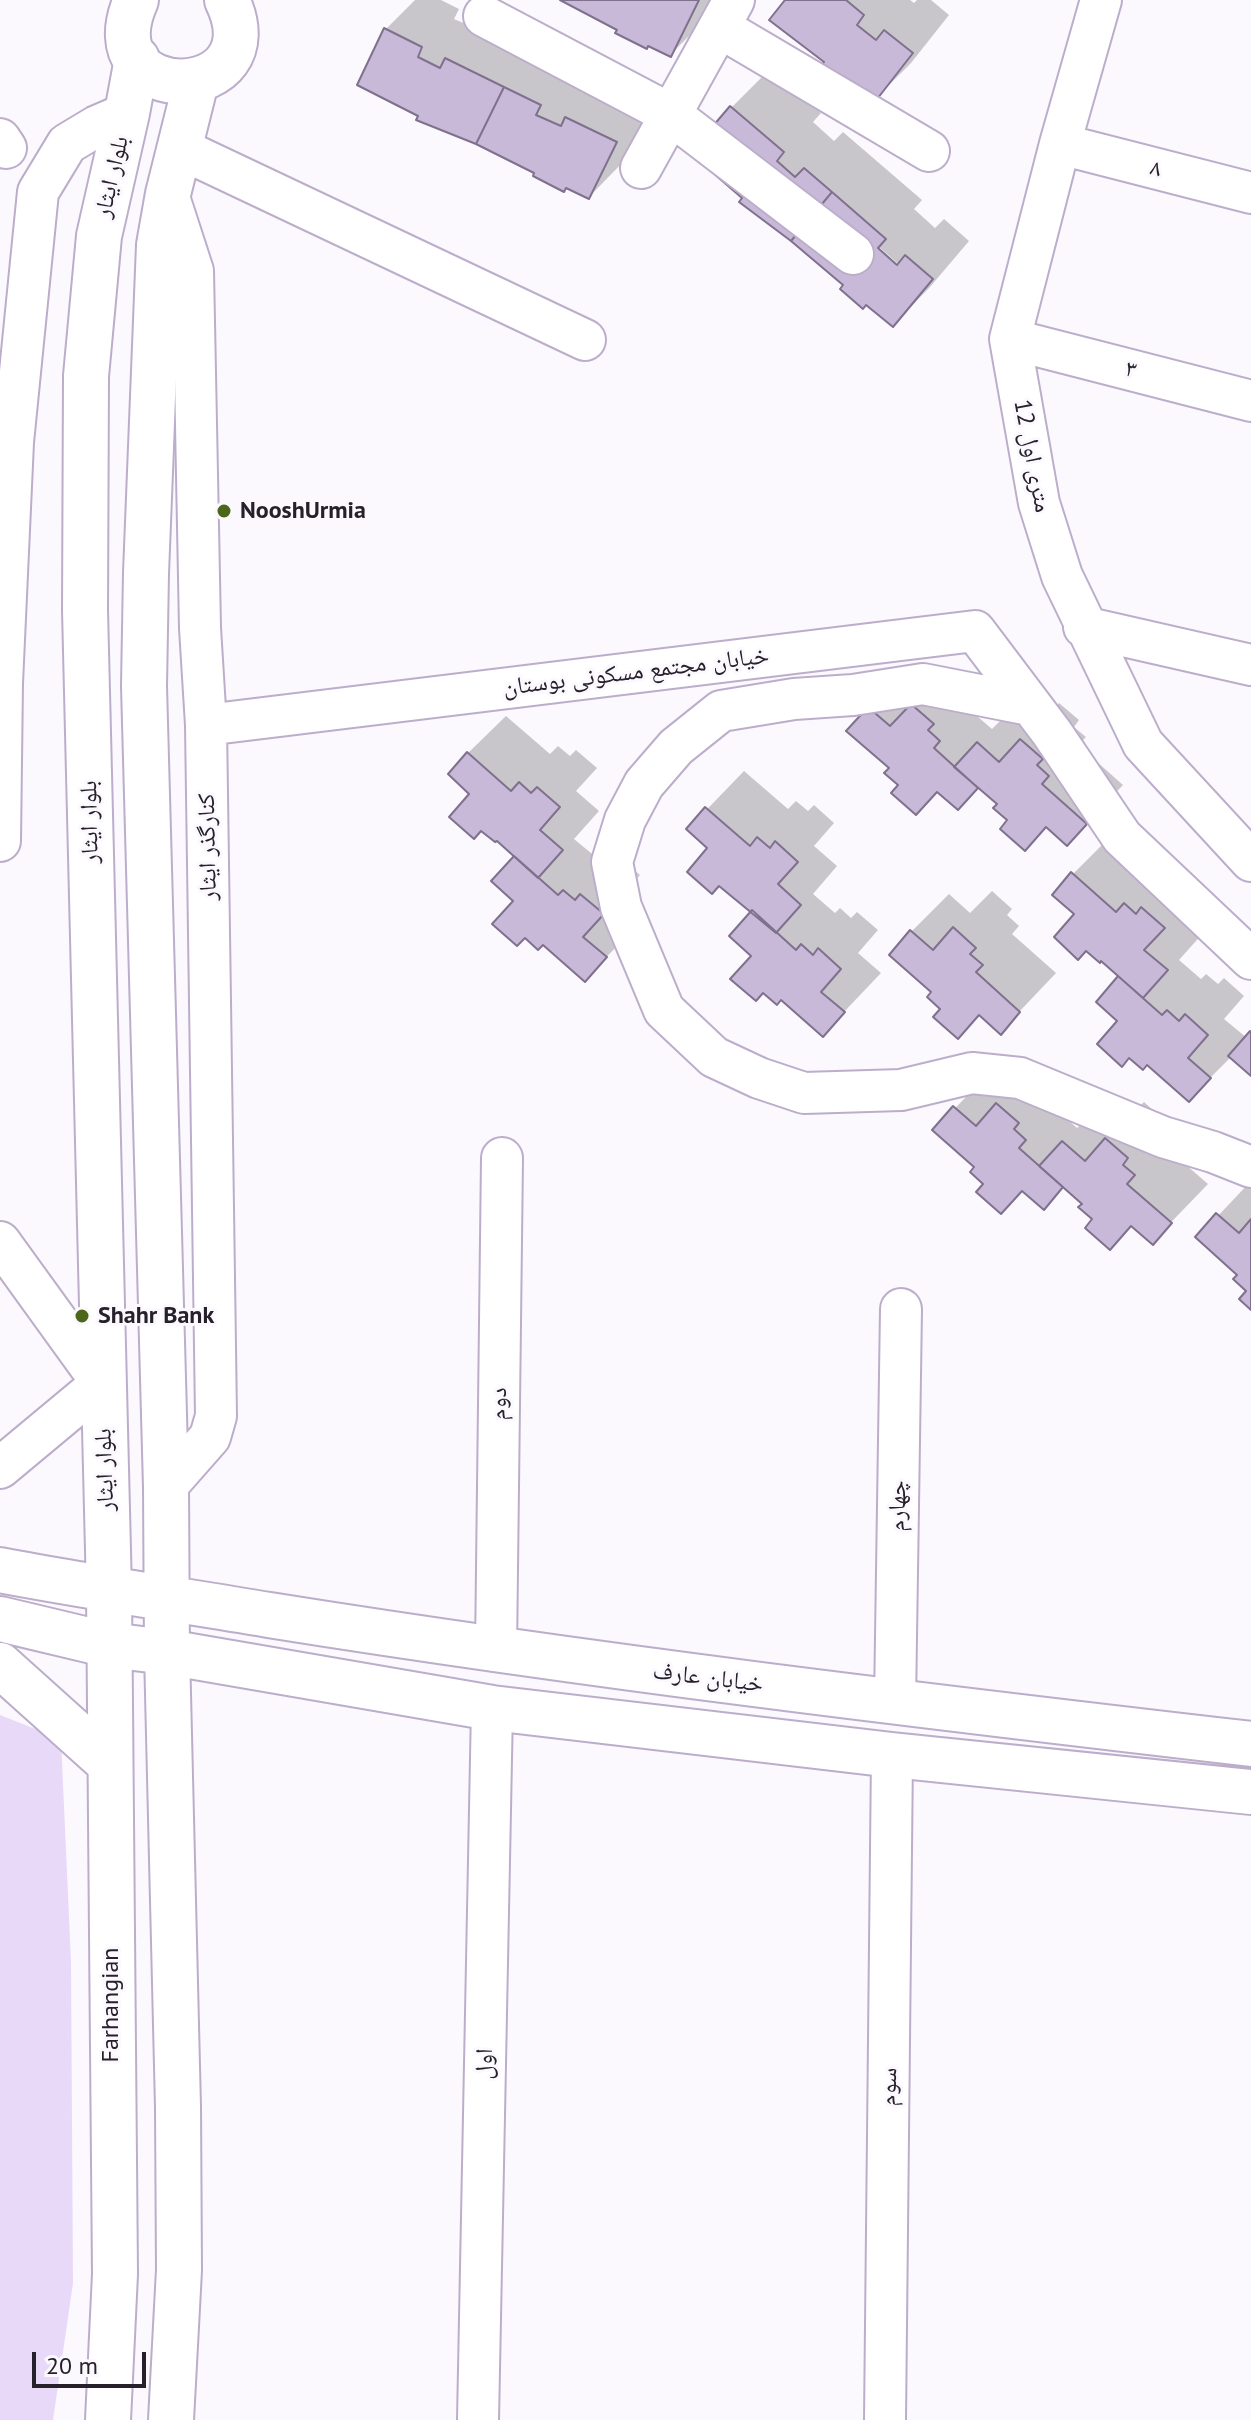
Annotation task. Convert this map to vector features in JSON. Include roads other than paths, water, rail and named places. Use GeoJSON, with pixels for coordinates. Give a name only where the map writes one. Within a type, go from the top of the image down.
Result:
{"type":"FeatureCollection","features":[{"type":"Feature","properties":{"kind":"main road"},"geometry":{"type":"LineString","coordinates":[[129,5],[130,45],[137,59],[156,77],[169,82],[196,82],[224,63],[233,48],[236,31],[234,5]]}},
{"type":"Feature","properties":{"kind":"main road","name":"بلوار ایثار"},"geometry":{"type":"LineString","coordinates":[[109,1591],[86,626],[86,376],[99,236],[137,59]]}},
{"type":"Feature","properties":{"kind":"main road"},"geometry":{"type":"LineString","coordinates":[[171,2420],[179,2270],[166,1487],[144,686],[159,245],[168,194],[196,82]]}},
{"type":"Feature","properties":{"kind":"main road","name":"خیابان عارف"},"geometry":{"type":"LineString","coordinates":[[0,1570],[109,1591],[496,1651],[895,1703],[1251,1744]]}},
{"type":"Feature","properties":{"kind":"main road","name":"Farhangian"},"geometry":{"type":"LineString","coordinates":[[108,2420],[115,2274],[109,1591]]}},
{"type":"Feature","properties":{"kind":"main road"},"geometry":{"type":"LineString","coordinates":[[0,1619],[109,1645],[167,1652],[492,1708],[892,1755],[1251,1792]]}},
{"type":"Feature","properties":{"kind":"main road"},"geometry":{"type":"LineString","coordinates":[[0,1665],[109,1763]]}},
{"type":"Feature","properties":{"kind":"street","name":"12 متری اول"},"geometry":{"type":"LineString","coordinates":[[1101,0],[1010,339],[1039,503],[1062,576],[1084,627],[1143,744],[1251,861]]}},
{"type":"Feature","properties":{"kind":"street"},"geometry":{"type":"LineString","coordinates":[[641,168],[726,14],[929,151]]}},
{"type":"Feature","properties":{"kind":"street"},"geometry":{"type":"LineString","coordinates":[[484,16],[670,114],[853,254]]}},
{"type":"Feature","properties":{"kind":"street"},"geometry":{"type":"LineString","coordinates":[[0,841],[2,683],[13,442],[38,192],[67,144],[127,113]]}},
{"type":"Feature","properties":{"kind":"street","name":"۸"},"geometry":{"type":"LineString","coordinates":[[1060,144],[1251,193]]}},
{"type":"Feature","properties":{"kind":"street"},"geometry":{"type":"LineString","coordinates":[[179,148],[585,340]]}},
{"type":"Feature","properties":{"kind":"street","name":"کنارگذر ایثار"},"geometry":{"type":"LineString","coordinates":[[166,1487],[210,1437],[216,1416],[206,725],[200,628],[193,271],[168,194]]}},
{"type":"Feature","properties":{"kind":"street","name":"۳"},"geometry":{"type":"LineString","coordinates":[[1010,339],[1251,401]]}},
{"type":"Feature","properties":{"kind":"street"},"geometry":{"type":"LineString","coordinates":[[1084,627],[1251,665]]}},
{"type":"Feature","properties":{"kind":"street","name":"خیابان مجتمع مسکونی بوستان"},"geometry":{"type":"LineString","coordinates":[[206,725],[975,631],[1075,766],[1122,837],[1251,959]]}},
{"type":"Feature","properties":{"kind":"street","name":"خیابان مجتمع مسکونی بوستان"},"geometry":{"type":"LineString","coordinates":[[1030,705],[923,684],[853,695],[794,699],[721,711],[676,747],[644,784],[625,820],[612,862],[621,907],[664,1010],[714,1057],[759,1078],[804,1093],[901,1090],[972,1073],[1020,1078],[1163,1137],[1251,1167]]}},
{"type":"Feature","properties":{"kind":"street","name":"دوم"},"geometry":{"type":"LineString","coordinates":[[496,1651],[502,1158]]}},
{"type":"Feature","properties":{"kind":"street"},"geometry":{"type":"LineString","coordinates":[[0,1242],[102,1383],[0,1468]]}},
{"type":"Feature","properties":{"kind":"street","name":"چهارم"},"geometry":{"type":"LineString","coordinates":[[895,1703],[901,1309]]}},
{"type":"Feature","properties":{"kind":"street","name":"اول"},"geometry":{"type":"LineString","coordinates":[[478,2420],[492,1708]]}},
{"type":"Feature","properties":{"kind":"street","name":"سوم"},"geometry":{"type":"LineString","coordinates":[[885,2420],[892,1755]]}},
{"type":"Feature","properties":{"kind":"place","name":"NooshUrmia"},"geometry":{"type":"Point","coordinates":[224,511]}},
{"type":"Feature","properties":{"kind":"place","name":"Shahr Bank"},"geometry":{"type":"Point","coordinates":[82,1316]}}]}
